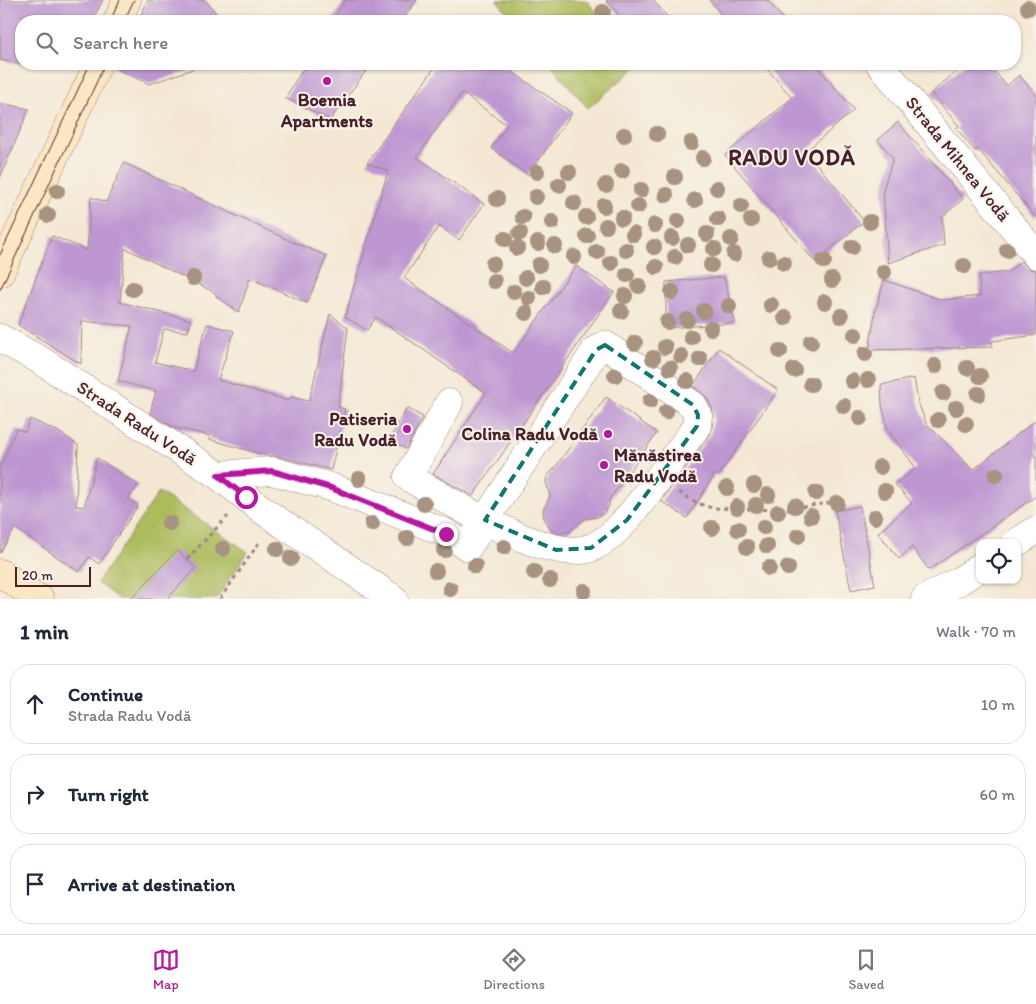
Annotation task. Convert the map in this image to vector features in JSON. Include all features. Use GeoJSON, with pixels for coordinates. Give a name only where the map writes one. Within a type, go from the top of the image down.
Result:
{"type":"FeatureCollection","features":[{"type":"Feature","properties":{"kind":"main road"},"geometry":{"type":"LineString","coordinates":[[120,15],[127,0]]}},
{"type":"Feature","properties":{"kind":"main road"},"geometry":{"type":"LineString","coordinates":[[0,273],[95,70]]}},
{"type":"Feature","properties":{"kind":"main road"},"geometry":{"type":"LineString","coordinates":[[0,573],[40,599]]}},
{"type":"Feature","properties":{"kind":"street","name":"Strada Mihnea Vodă"},"geometry":{"type":"LineString","coordinates":[[885,70],[1036,255]]}},
{"type":"Feature","properties":{"kind":"street","name":"Strada Radu Vodă"},"geometry":{"type":"LineString","coordinates":[[0,338],[48,366],[218,475],[276,519],[394,599]]}},
{"type":"Feature","properties":{"kind":"street"},"geometry":{"type":"LineString","coordinates":[[218,475],[272,471],[331,488],[446,534],[468,547],[485,520],[596,350],[605,345],[693,405],[698,414],[696,426],[627,520],[609,537],[591,548],[573,551],[556,550],[523,538],[485,520],[408,477],[449,403]]}},
{"type":"Feature","properties":{"kind":"street"},"geometry":{"type":"LineString","coordinates":[[1021,540],[1036,530]]}},
{"type":"Feature","properties":{"kind":"street"},"geometry":{"type":"LineString","coordinates":[[925,599],[976,570]]}},
{"type":"Feature","properties":{"kind":"path"},"geometry":{"type":"LineString","coordinates":[[658,478],[669,487],[697,503],[712,508],[783,510],[829,503]]}},
{"type":"Feature","properties":{"kind":"path"},"geometry":{"type":"LineString","coordinates":[[220,599],[276,519]]}},
{"type":"Feature","properties":{"kind":"path"},"geometry":{"type":"LineString","coordinates":[[187,559],[215,530]]}},
{"type":"Feature","properties":{"kind":"highlighted area"},"geometry":{"type":"Polygon","coordinates":[[[605,345],[693,405],[698,415],[697,426],[627,520],[591,548],[556,550],[485,520],[596,350],[605,345]]]}},
{"type":"Feature","properties":{"kind":"green space"},"geometry":{"type":"Polygon","coordinates":[[[497,0],[586,0],[599,15],[509,15],[497,0]]]}},
{"type":"Feature","properties":{"kind":"green space"},"geometry":{"type":"Polygon","coordinates":[[[555,70],[633,70],[588,108],[555,70]]]}},
{"type":"Feature","properties":{"kind":"green space"},"geometry":{"type":"Polygon","coordinates":[[[159,492],[248,552],[216,599],[119,599],[97,583],[159,492]]]}},
{"type":"Feature","properties":{"kind":"building"},"geometry":{"type":"Polygon","coordinates":[[[0,0],[103,0],[95,15],[15,15],[15,63],[0,60],[0,0]]]}},
{"type":"Feature","properties":{"kind":"building"},"geometry":{"type":"Polygon","coordinates":[[[148,0],[205,0],[218,15],[141,15],[148,0]]]}},
{"type":"Feature","properties":{"kind":"building"},"geometry":{"type":"Polygon","coordinates":[[[345,0],[417,0],[406,15],[336,15],[345,0]]]}},
{"type":"Feature","properties":{"kind":"building"},"geometry":{"type":"Polygon","coordinates":[[[606,0],[653,0],[666,15],[619,15],[606,0]]]}},
{"type":"Feature","properties":{"kind":"building"},"geometry":{"type":"Polygon","coordinates":[[[709,0],[767,0],[780,15],[722,15],[709,0]]]}},
{"type":"Feature","properties":{"kind":"building"},"geometry":{"type":"Polygon","coordinates":[[[119,70],[190,70],[149,84],[119,70]]]}},
{"type":"Feature","properties":{"kind":"building","name":"Boemia Apartments"},"geometry":{"type":"Polygon","coordinates":[[[302,70],[367,70],[330,120],[285,98],[302,70]]]}},
{"type":"Feature","properties":{"kind":"building"},"geometry":{"type":"Polygon","coordinates":[[[433,70],[510,70],[572,113],[528,175],[491,148],[507,125],[462,93],[417,157],[484,204],[459,240],[439,226],[404,278],[513,353],[576,266],[614,292],[473,496],[433,474],[486,393],[376,317],[367,330],[345,317],[388,171],[367,163],[433,70]]]}},
{"type":"Feature","properties":{"kind":"building"},"geometry":{"type":"Polygon","coordinates":[[[768,70],[820,70],[854,110],[806,151],[864,221],[815,262],[725,155],[792,98],[768,70]]]}},
{"type":"Feature","properties":{"kind":"building"},"geometry":{"type":"Polygon","coordinates":[[[958,70],[993,70],[1007,86],[1019,75],[1036,95],[1036,218],[978,149],[975,151],[956,128],[959,126],[931,93],[958,70]]]}},
{"type":"Feature","properties":{"kind":"building"},"geometry":{"type":"Polygon","coordinates":[[[0,103],[29,109],[0,178],[0,103]]]}},
{"type":"Feature","properties":{"kind":"building"},"geometry":{"type":"Polygon","coordinates":[[[898,122],[963,199],[942,217],[944,245],[888,263],[883,190],[893,158],[878,140],[898,122]]]}},
{"type":"Feature","properties":{"kind":"building"},"geometry":{"type":"Polygon","coordinates":[[[124,163],[286,239],[327,256],[307,303],[250,278],[239,312],[216,296],[216,293],[125,248],[120,302],[191,320],[188,332],[164,329],[155,362],[193,371],[207,324],[234,331],[218,380],[289,401],[290,397],[309,401],[330,314],[348,328],[338,407],[345,409],[331,470],[276,456],[267,456],[209,439],[210,436],[173,427],[150,413],[156,391],[118,381],[132,326],[82,321],[81,364],[18,325],[52,236],[87,250],[91,197],[106,202],[124,163]]]}},
{"type":"Feature","properties":{"kind":"building"},"geometry":{"type":"Polygon","coordinates":[[[1021,261],[1030,269],[1036,270],[1036,335],[992,341],[992,347],[869,350],[875,313],[884,280],[942,300],[980,296],[979,275],[1008,272],[1021,261]]]}},
{"type":"Feature","properties":{"kind":"building"},"geometry":{"type":"Polygon","coordinates":[[[724,277],[735,323],[666,328],[666,282],[724,277]]]}},
{"type":"Feature","properties":{"kind":"building"},"geometry":{"type":"Polygon","coordinates":[[[719,348],[778,390],[718,476],[715,474],[687,518],[661,501],[710,435],[714,416],[712,408],[707,398],[693,386],[719,348]]]}},
{"type":"Feature","properties":{"kind":"building"},"geometry":{"type":"Polygon","coordinates":[[[914,378],[918,402],[926,423],[973,470],[1036,420],[1036,496],[929,570],[912,547],[899,559],[878,533],[912,503],[895,484],[916,468],[888,430],[882,405],[881,385],[914,378]]]}},
{"type":"Feature","properties":{"kind":"building","name":"Mănăstirea Radu Vodă"},"geometry":{"type":"Polygon","coordinates":[[[606,397],[657,433],[609,500],[609,506],[604,513],[597,517],[584,519],[570,531],[560,533],[551,530],[544,518],[543,510],[550,496],[546,482],[547,476],[606,397]]]}},
{"type":"Feature","properties":{"kind":"building","name":"Patiseria Radu Vodă"},"geometry":{"type":"Polygon","coordinates":[[[407,408],[423,417],[406,449],[389,440],[407,408]]]}},
{"type":"Feature","properties":{"kind":"building"},"geometry":{"type":"Polygon","coordinates":[[[30,419],[59,432],[78,445],[76,506],[84,507],[97,458],[138,485],[128,499],[138,506],[99,564],[89,557],[79,572],[15,528],[0,553],[0,468],[16,429],[25,432],[30,419]]]}},
{"type":"Feature","properties":{"kind":"building"},"geometry":{"type":"Polygon","coordinates":[[[860,506],[875,585],[851,590],[835,511],[860,506]]]}},
{"type":"Feature","properties":{"kind":"building"},"geometry":{"type":"Polygon","coordinates":[[[177,550],[196,568],[167,599],[131,599],[177,550]]]}},
{"type":"Feature","properties":{"kind":"tram line"},"geometry":{"type":"LineString","coordinates":[[113,15],[120,0]]}},
{"type":"Feature","properties":{"kind":"tram line"},"geometry":{"type":"LineString","coordinates":[[127,15],[134,0]]}},
{"type":"Feature","properties":{"kind":"tram line"},"geometry":{"type":"LineString","coordinates":[[0,255],[87,70]]}},
{"type":"Feature","properties":{"kind":"tram line"},"geometry":{"type":"LineString","coordinates":[[0,290],[102,70]]}},
{"type":"Feature","properties":{"kind":"place","name":"Boemia Apartments"},"geometry":{"type":"Point","coordinates":[327,81]}},
{"type":"Feature","properties":{"kind":"place","name":"Patiseria Radu Vodă"},"geometry":{"type":"Point","coordinates":[407,429]}},
{"type":"Feature","properties":{"kind":"place","name":"Colina Radu Vodă"},"geometry":{"type":"Point","coordinates":[608,434]}},
{"type":"Feature","properties":{"kind":"place","name":"Mănăstirea Radu Vodă"},"geometry":{"type":"Point","coordinates":[604,465]}},
{"type":"Feature","properties":{"kind":"district","name":"RADU VODĂ"},"geometry":{"type":"Point","coordinates":[792,157]}},
{"type":"Feature","properties":{"kind":"route"},"geometry":{"type":"LineString","coordinates":[[246,497],[218,475],[272,471],[331,488],[446,534]]}}]}
